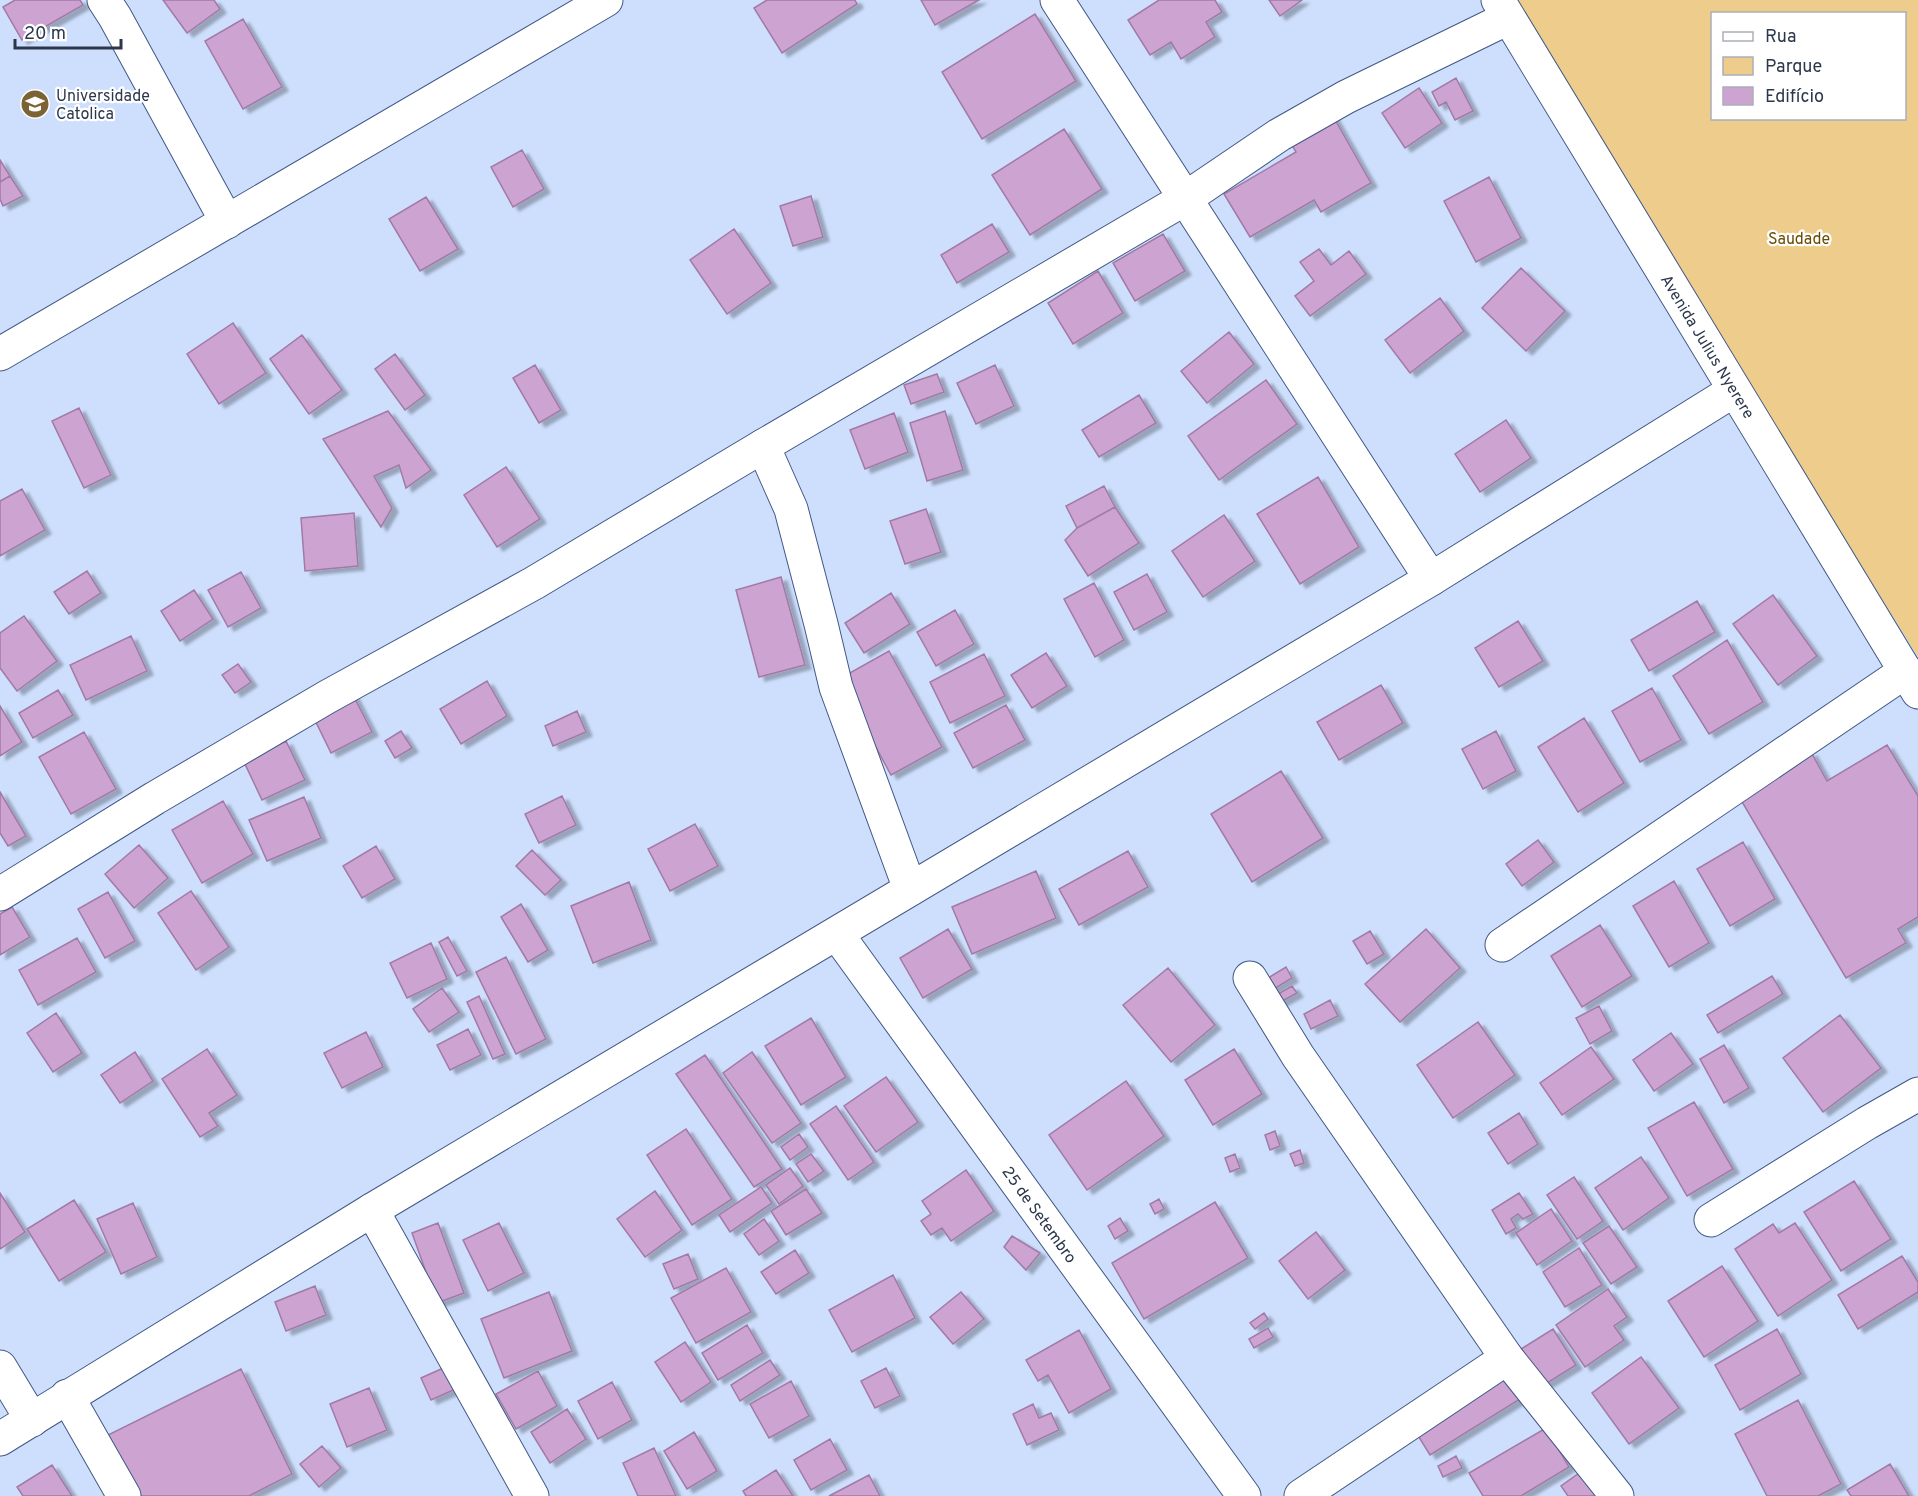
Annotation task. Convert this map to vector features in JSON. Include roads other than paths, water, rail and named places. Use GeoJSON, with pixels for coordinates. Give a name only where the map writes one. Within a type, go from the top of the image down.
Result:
{"type":"FeatureCollection","features":[{"type":"Feature","properties":{"kind":"street"},"geometry":{"type":"LineString","coordinates":[[104,0],[227,222]]}},
{"type":"Feature","properties":{"kind":"street"},"geometry":{"type":"LineString","coordinates":[[0,354],[606,0]]}},
{"type":"Feature","properties":{"kind":"street"},"geometry":{"type":"LineString","coordinates":[[1057,0],[1431,579]]}},
{"type":"Feature","properties":{"kind":"street"},"geometry":{"type":"LineString","coordinates":[[0,894],[276,726],[534,583],[1186,198],[1279,135],[1503,9]]}},
{"type":"Feature","properties":{"kind":"street","name":"Avenida Julius Nyerere"},"geometry":{"type":"LineString","coordinates":[[1503,9],[1733,391],[1912,682]]}},
{"type":"Feature","properties":{"kind":"street"},"geometry":{"type":"LineString","coordinates":[[0,1439],[372,1210],[1431,579],[1733,391]]}},
{"type":"Feature","properties":{"kind":"street"},"geometry":{"type":"LineString","coordinates":[[763,446],[791,509],[836,687],[910,888]]}},
{"type":"Feature","properties":{"kind":"street"},"geometry":{"type":"LineString","coordinates":[[1502,945],[1912,682]]}},
{"type":"Feature","properties":{"kind":"street","name":"25 de Setembro"},"geometry":{"type":"LineString","coordinates":[[837,934],[1244,1496]]}},
{"type":"Feature","properties":{"kind":"street"},"geometry":{"type":"LineString","coordinates":[[1250,978],[1298,1056],[1507,1358],[1617,1496]]}},
{"type":"Feature","properties":{"kind":"street"},"geometry":{"type":"LineString","coordinates":[[1711,1220],[1918,1094]]}},
{"type":"Feature","properties":{"kind":"street"},"geometry":{"type":"LineString","coordinates":[[372,1210],[532,1496]]}},
{"type":"Feature","properties":{"kind":"street"},"geometry":{"type":"LineString","coordinates":[[1300,1496],[1507,1358]]}},
{"type":"Feature","properties":{"kind":"street"},"geometry":{"type":"LineString","coordinates":[[0,1367],[32,1420]]}},
{"type":"Feature","properties":{"kind":"street"},"geometry":{"type":"LineString","coordinates":[[67,1396],[124,1496]]}},
{"type":"Feature","properties":{"kind":"place","name":"Universidade Catolica"},"geometry":{"type":"Point","coordinates":[35,104]}},
{"type":"Feature","properties":{"kind":"park label","name":"Saudade"},"geometry":{"type":"Point","coordinates":[1799,238]}}]}
